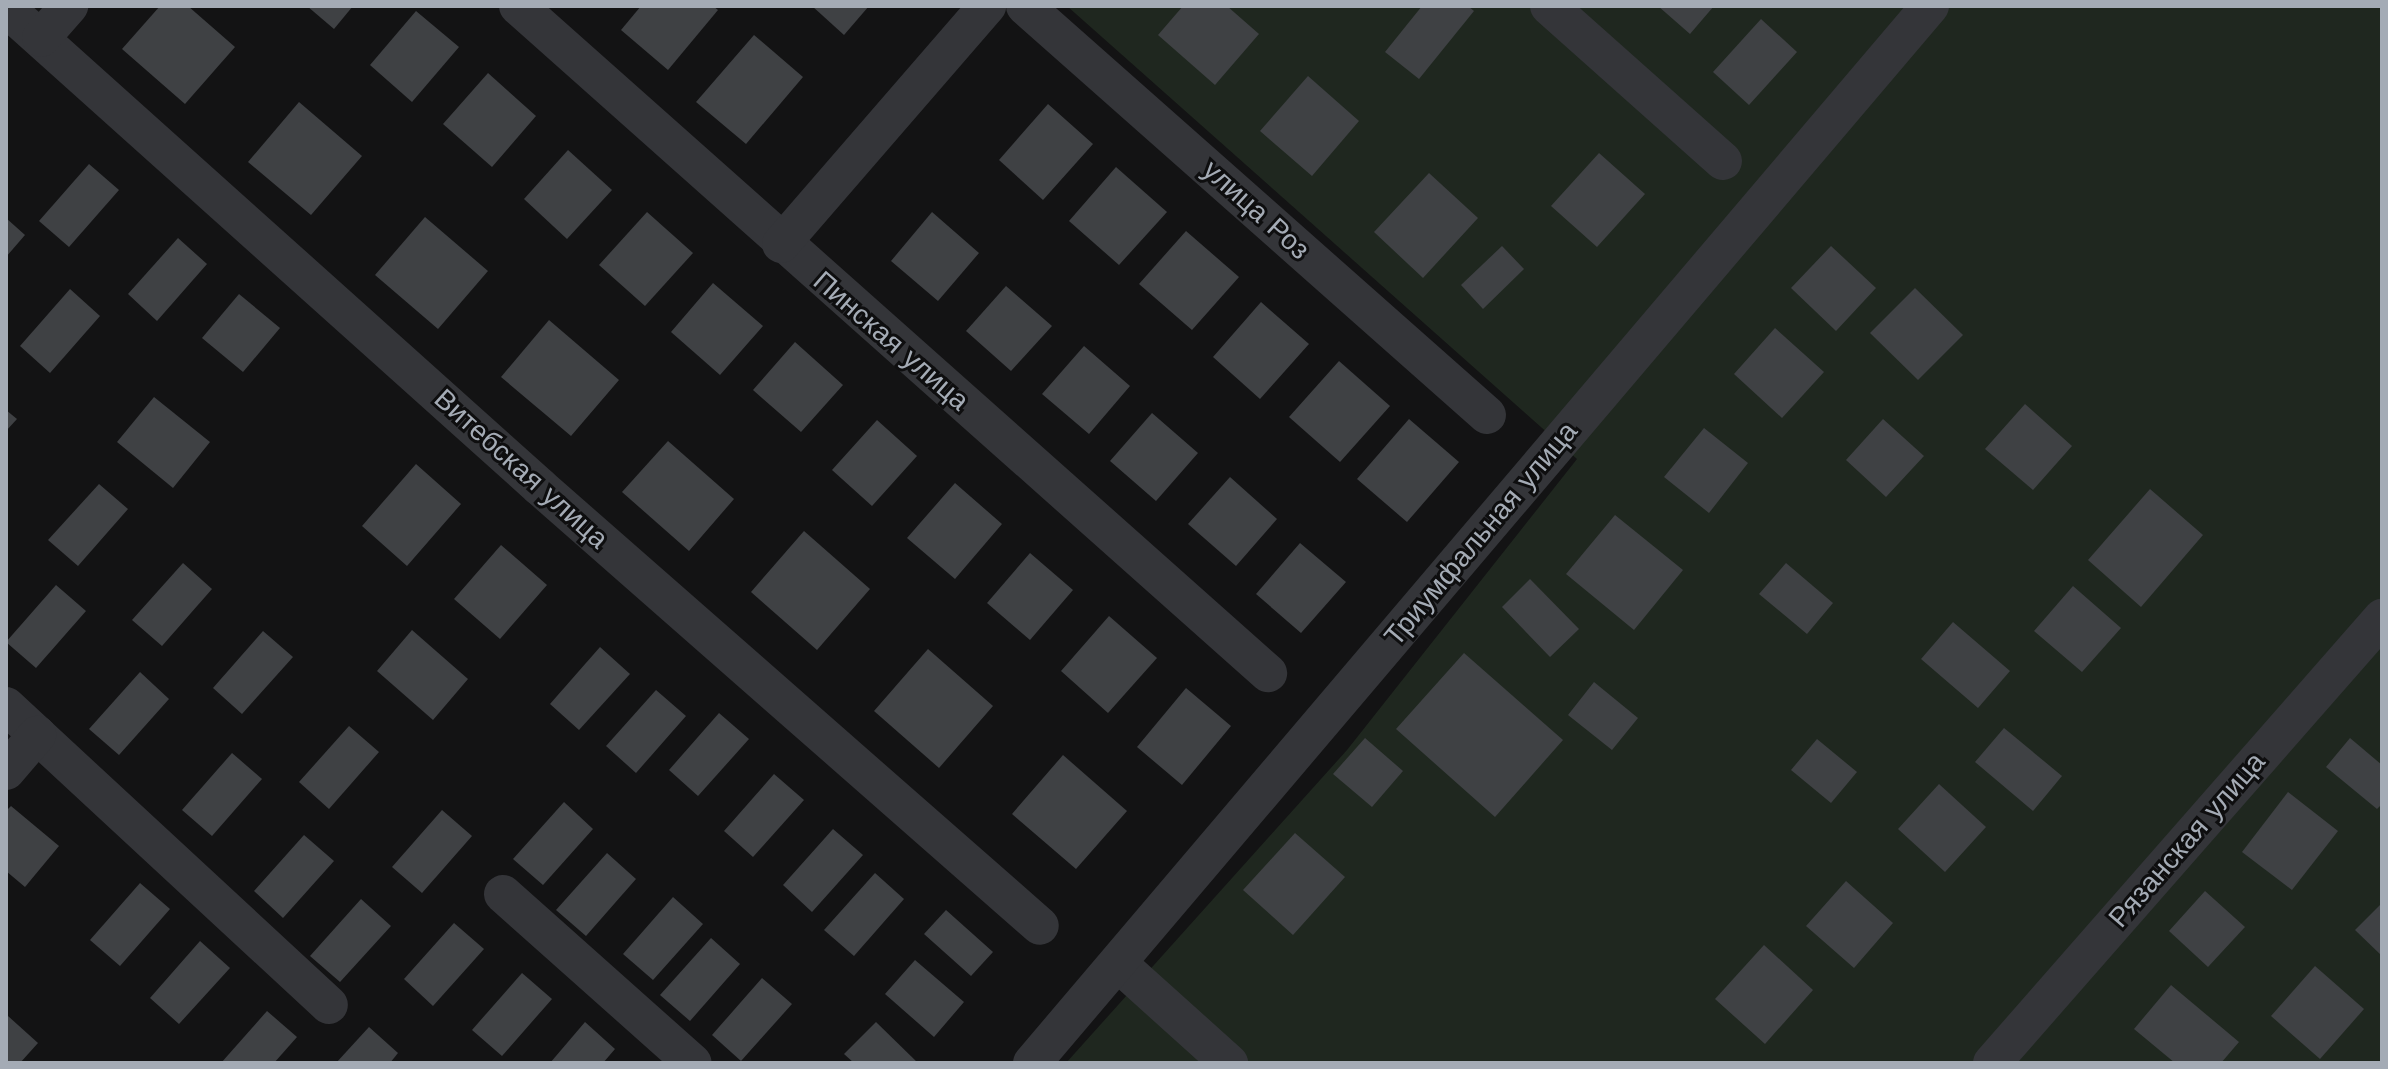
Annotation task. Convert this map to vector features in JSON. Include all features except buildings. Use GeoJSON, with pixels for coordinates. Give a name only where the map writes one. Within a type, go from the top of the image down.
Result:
{"type":"FeatureCollection","features":[{"type":"Feature","properties":{"kind":"street"},"geometry":{"type":"LineString","coordinates":[[41,38],[69,6]]}},
{"type":"Feature","properties":{"kind":"street","name":"Пинская улица"},"geometry":{"type":"LineString","coordinates":[[518,6],[781,244],[1268,673]]}},
{"type":"Feature","properties":{"kind":"street"},"geometry":{"type":"LineString","coordinates":[[781,244],[987,6]]}},
{"type":"Feature","properties":{"kind":"street","name":"улица Роз"},"geometry":{"type":"LineString","coordinates":[[1025,6],[1487,415]]}},
{"type":"Feature","properties":{"kind":"street"},"geometry":{"type":"LineString","coordinates":[[1549,6],[1723,161]]}},
{"type":"Feature","properties":{"kind":"street","name":"Триумфальная улица"},"geometry":{"type":"LineString","coordinates":[[1032,1063],[1120,965],[1930,6]]}},
{"type":"Feature","properties":{"kind":"street","name":"Витебская улица"},"geometry":{"type":"LineString","coordinates":[[6,8],[528,477],[1040,926]]}},
{"type":"Feature","properties":{"kind":"street","name":"Рязанская улица"},"geometry":{"type":"LineString","coordinates":[[1992,1063],[2382,618]]}},
{"type":"Feature","properties":{"kind":"street"},"geometry":{"type":"LineString","coordinates":[[6,706],[329,1005]]}},
{"type":"Feature","properties":{"kind":"street"},"geometry":{"type":"LineString","coordinates":[[6,771],[37,735]]}},
{"type":"Feature","properties":{"kind":"street"},"geometry":{"type":"LineString","coordinates":[[503,894],[693,1063]]}},
{"type":"Feature","properties":{"kind":"street"},"geometry":{"type":"LineString","coordinates":[[1120,965],[1229,1063]]}},
{"type":"Feature","properties":{"kind":"shaded area"},"geometry":{"type":"Polygon","coordinates":[[[1067,6],[2382,6],[2382,1063],[1066,1063],[1347,750],[1577,459],[1067,6]]]}}]}
